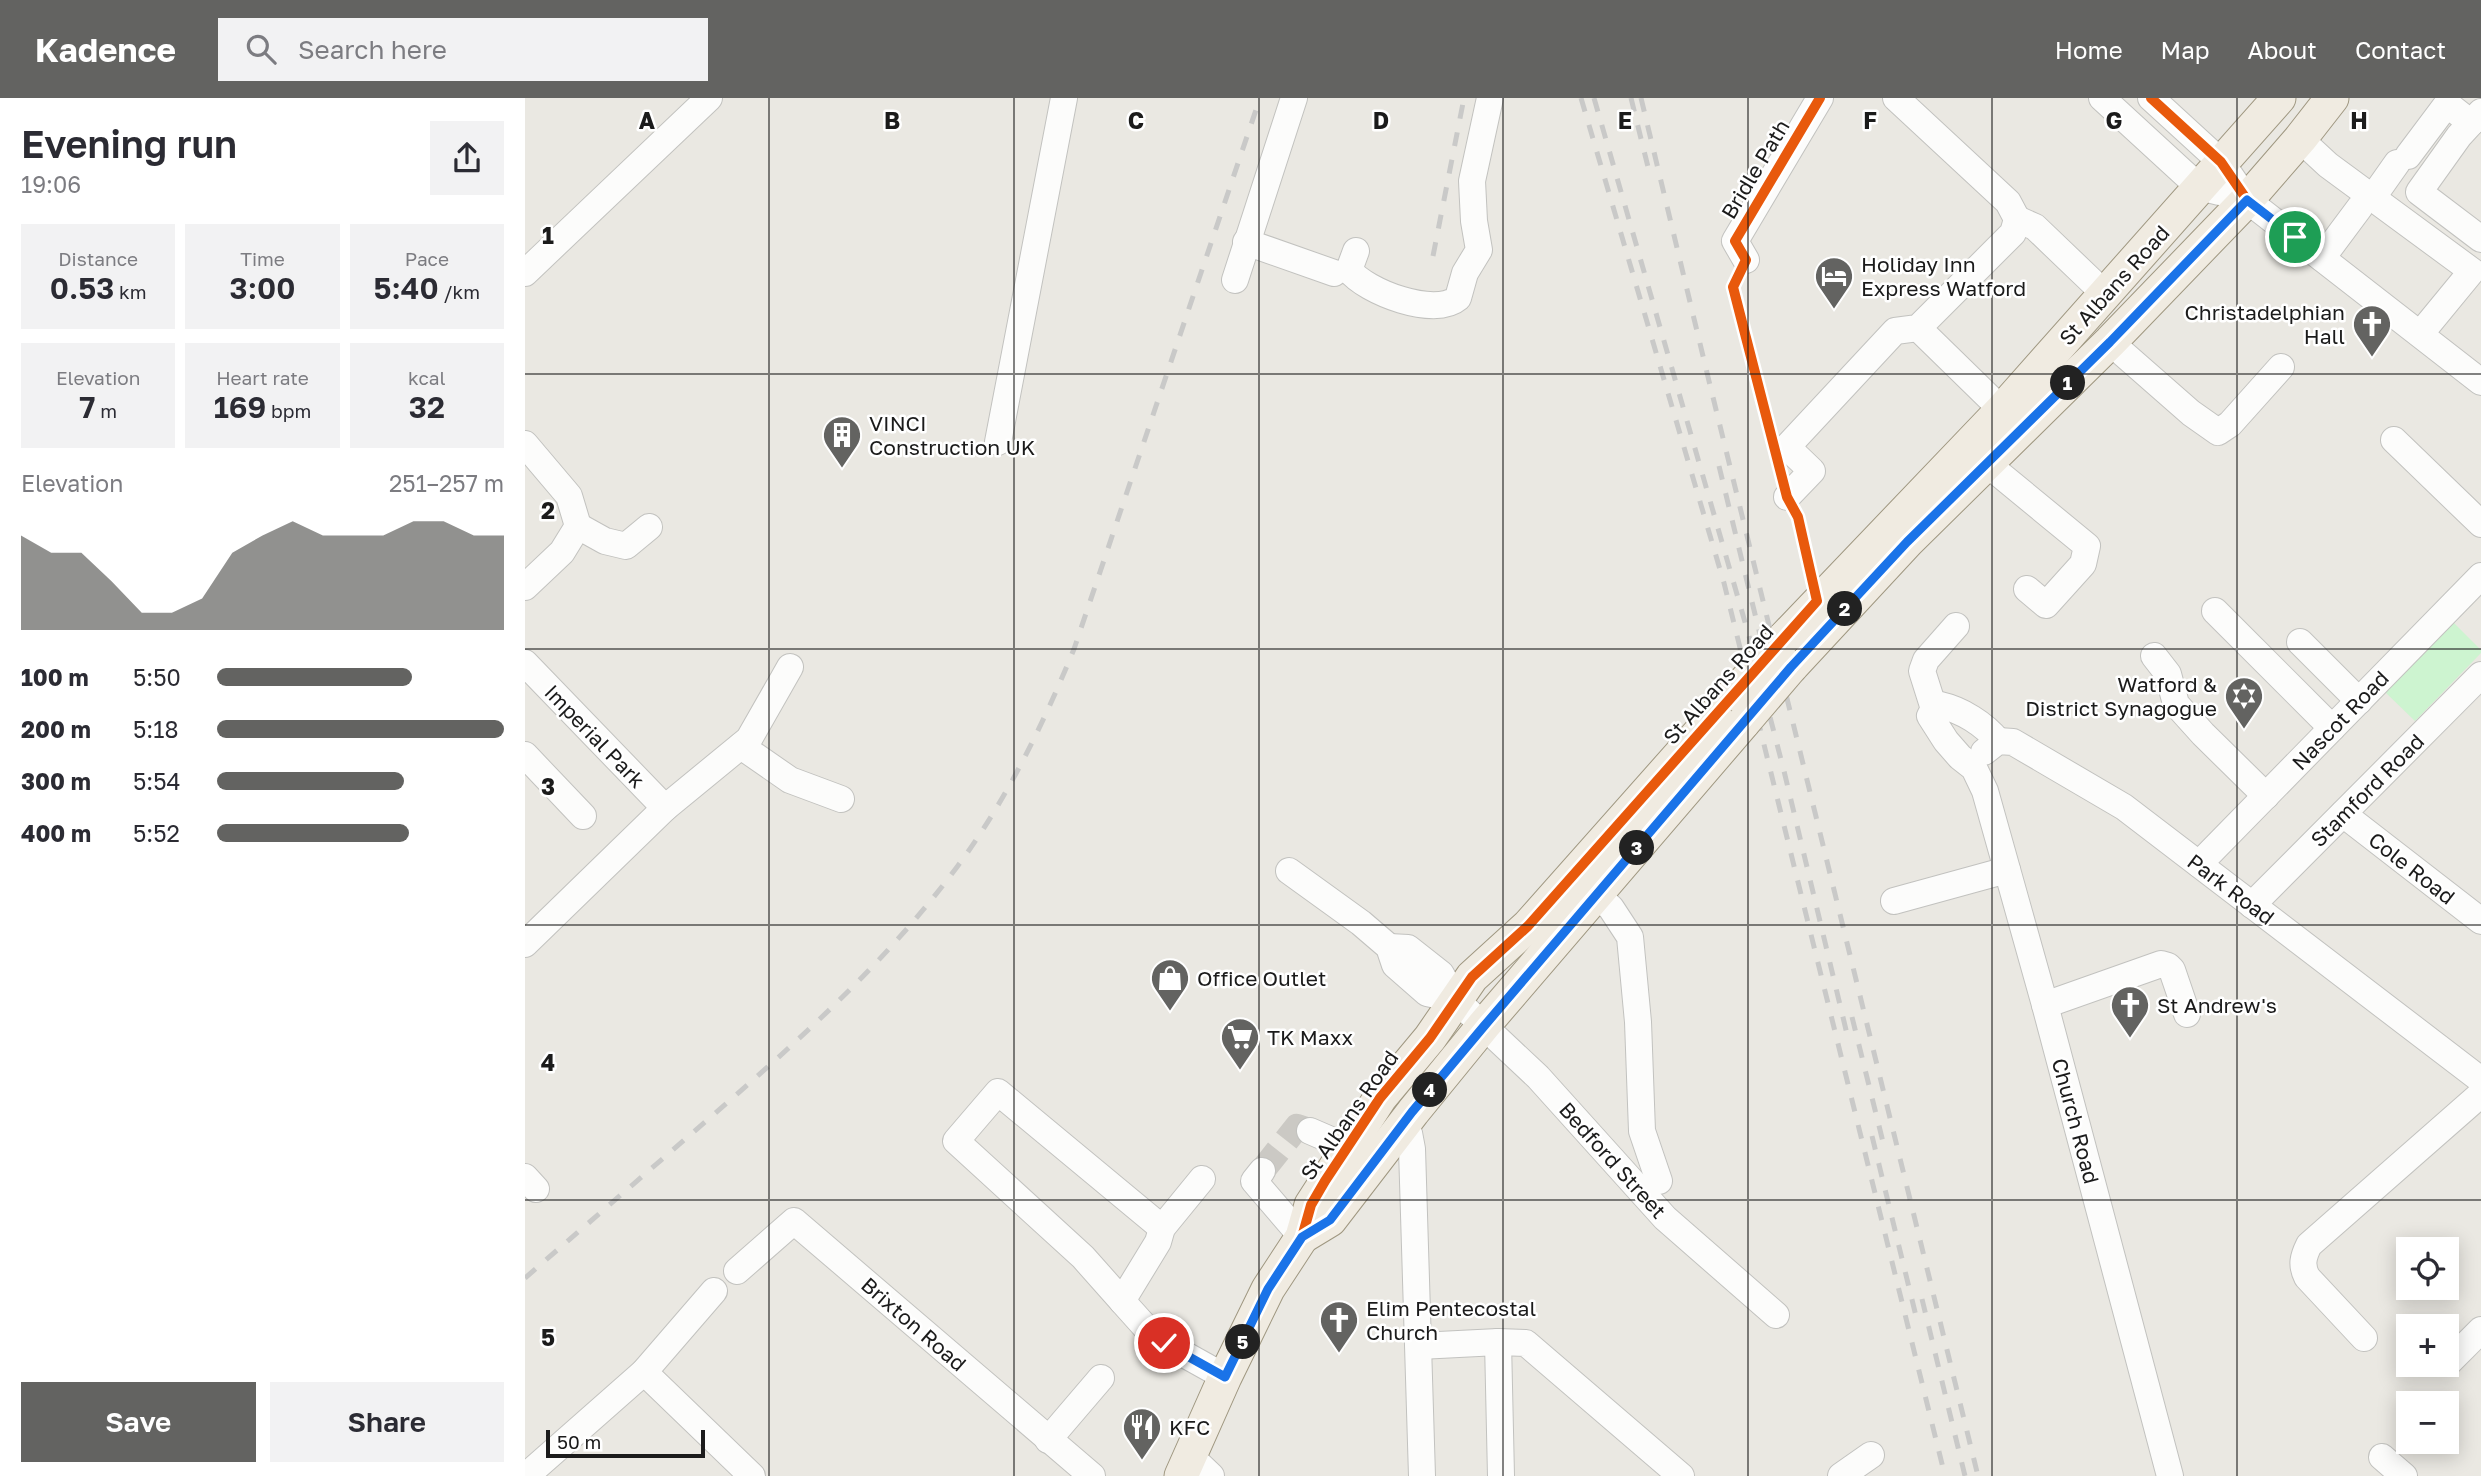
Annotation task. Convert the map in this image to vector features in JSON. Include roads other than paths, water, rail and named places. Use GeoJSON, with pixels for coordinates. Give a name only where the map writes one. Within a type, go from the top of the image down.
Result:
{"type":"FeatureCollection","features":[{"type":"Feature","properties":{"kind":"main road","name":"St Albans Road"},"geometry":{"type":"LineString","coordinates":[[1788,652],[1907,542],[2110,342],[2225,185],[2279,98]]}},
{"type":"Feature","properties":{"kind":"main road","name":"St Albans Road"},"geometry":{"type":"LineString","coordinates":[[1302,1237],[1330,1220],[1402,1126],[1485,1025],[1586,884],[2105,295],[2225,185],[2300,139],[2327,103]]}},
{"type":"Feature","properties":{"kind":"main road"},"geometry":{"type":"LineString","coordinates":[[2225,185],[2295,116],[2327,103]]}},
{"type":"Feature","properties":{"kind":"main road","name":"St Albans Road"},"geometry":{"type":"LineString","coordinates":[[1194,1470],[1225,1377],[1268,1289],[1302,1237],[1311,1205],[1380,1098],[1430,1038],[1472,976],[1528,926],[1586,884]]}},
{"type":"Feature","properties":{"kind":"main road"},"geometry":{"type":"LineString","coordinates":[[1355,1136],[1382,1120],[1402,1126]]}},
{"type":"Feature","properties":{"kind":"street"},"geometry":{"type":"LineString","coordinates":[[525,273],[709,98]]}},
{"type":"Feature","properties":{"kind":"street"},"geometry":{"type":"LineString","coordinates":[[998,442],[1064,98]]}},
{"type":"Feature","properties":{"kind":"street"},"geometry":{"type":"LineString","coordinates":[[1235,280],[1294,98]]}},
{"type":"Feature","properties":{"kind":"street"},"geometry":{"type":"LineString","coordinates":[[1356,251],[1349,270],[1362,284],[1406,300],[1433,306],[1443,306],[1458,298],[1465,273],[1479,250],[1472,181],[1490,98]]}},
{"type":"Feature","properties":{"kind":"street","name":"Bridle Path"},"geometry":{"type":"LineString","coordinates":[[1746,260],[1735,242],[1821,98]]}},
{"type":"Feature","properties":{"kind":"street"},"geometry":{"type":"LineString","coordinates":[[1896,98],[2008,202],[2017,219],[2035,227],[2105,295]]}},
{"type":"Feature","properties":{"kind":"street"},"geometry":{"type":"LineString","coordinates":[[2102,98],[2225,185],[2421,333],[2481,382]]}},
{"type":"Feature","properties":{"kind":"street"},"geometry":{"type":"LineString","coordinates":[[2151,98],[2225,185]]}},
{"type":"Feature","properties":{"kind":"street"},"geometry":{"type":"LineString","coordinates":[[2322,258],[2447,104],[2476,118],[2419,192],[2481,239]]}},
{"type":"Feature","properties":{"kind":"street"},"geometry":{"type":"LineString","coordinates":[[2300,139],[2366,202],[2472,271],[2421,333]]}},
{"type":"Feature","properties":{"kind":"street"},"geometry":{"type":"LineString","coordinates":[[1787,498],[1812,471],[1787,447],[1895,331],[1918,328],[2013,233],[2017,219]]}},
{"type":"Feature","properties":{"kind":"street"},"geometry":{"type":"LineString","coordinates":[[1246,242],[1334,273]]}},
{"type":"Feature","properties":{"kind":"street"},"geometry":{"type":"LineString","coordinates":[[1918,328],[2003,410]]}},
{"type":"Feature","properties":{"kind":"street"},"geometry":{"type":"LineString","coordinates":[[2110,342],[2191,413],[2218,432],[2230,424],[2281,367]]}},
{"type":"Feature","properties":{"kind":"street"},"geometry":{"type":"LineString","coordinates":[[2394,440],[2481,524]]}},
{"type":"Feature","properties":{"kind":"street"},"geometry":{"type":"LineString","coordinates":[[525,444],[569,496],[578,526],[605,541],[626,547],[649,527]]}},
{"type":"Feature","properties":{"kind":"street"},"geometry":{"type":"LineString","coordinates":[[1986,463],[2087,546],[2083,564],[2046,604],[2027,589]]}},
{"type":"Feature","properties":{"kind":"street"},"geometry":{"type":"LineString","coordinates":[[525,587],[562,552],[578,526]]}},
{"type":"Feature","properties":{"kind":"street","name":"Nascot Road"},"geometry":{"type":"LineString","coordinates":[[2199,864],[2481,576]]}},
{"type":"Feature","properties":{"kind":"street"},"geometry":{"type":"LineString","coordinates":[[2215,611],[2332,728]]}},
{"type":"Feature","properties":{"kind":"street"},"geometry":{"type":"LineString","coordinates":[[1934,709],[1921,671],[1926,660],[1956,626]]}},
{"type":"Feature","properties":{"kind":"street"},"geometry":{"type":"LineString","coordinates":[[2300,642],[2359,701]]}},
{"type":"Feature","properties":{"kind":"street"},"geometry":{"type":"LineString","coordinates":[[2154,656],[2168,674],[2176,704],[2266,796]]}},
{"type":"Feature","properties":{"kind":"street","name":"Imperial Park"},"geometry":{"type":"LineString","coordinates":[[525,663],[665,808]]}},
{"type":"Feature","properties":{"kind":"street"},"geometry":{"type":"LineString","coordinates":[[525,944],[665,808],[749,739],[790,667]]}},
{"type":"Feature","properties":{"kind":"street","name":"Stamford Road"},"geometry":{"type":"LineString","coordinates":[[2252,905],[2480,679]]}},
{"type":"Feature","properties":{"kind":"street"},"geometry":{"type":"LineString","coordinates":[[1940,705],[1952,708],[1988,728],[1998,741],[1984,753],[1974,768],[1946,741],[1930,716],[1940,705]]}},
{"type":"Feature","properties":{"kind":"street","name":"Park Road"},"geometry":{"type":"LineString","coordinates":[[1998,741],[2013,742],[2124,807],[2481,1080]]}},
{"type":"Feature","properties":{"kind":"street"},"geometry":{"type":"LineString","coordinates":[[741,746],[790,780],[841,799]]}},
{"type":"Feature","properties":{"kind":"street"},"geometry":{"type":"LineString","coordinates":[[525,755],[583,816]]}},
{"type":"Feature","properties":{"kind":"street","name":"Church Road"},"geometry":{"type":"LineString","coordinates":[[1974,768],[1985,791],[2045,1005],[2170,1476]]}},
{"type":"Feature","properties":{"kind":"street","name":"Cole Road"},"geometry":{"type":"LineString","coordinates":[[2343,814],[2481,921]]}},
{"type":"Feature","properties":{"kind":"street"},"geometry":{"type":"LineString","coordinates":[[1894,901],[2007,870]]}},
{"type":"Feature","properties":{"kind":"street"},"geometry":{"type":"LineString","coordinates":[[1289,871],[1361,923],[1388,947],[1395,965],[1427,993],[1455,999]]}},
{"type":"Feature","properties":{"kind":"street"},"geometry":{"type":"LineString","coordinates":[[1586,884],[1611,908],[1630,937],[1638,1022],[1642,1131],[1659,1181]]}},
{"type":"Feature","properties":{"kind":"street"},"geometry":{"type":"LineString","coordinates":[[2045,1005],[2161,964],[2172,970],[2187,1014]]}},
{"type":"Feature","properties":{"kind":"street","name":"Bedford Street"},"geometry":{"type":"LineString","coordinates":[[1455,999],[1538,1077],[1665,1218],[1776,1315]]}},
{"type":"Feature","properties":{"kind":"street"},"geometry":{"type":"LineString","coordinates":[[1162,1228],[998,1092],[956,1141],[1083,1257],[1148,1330],[1164,1343],[1225,1377]]}},
{"type":"Feature","properties":{"kind":"street"},"geometry":{"type":"LineString","coordinates":[[2364,1338],[2307,1277],[2303,1261],[2309,1245],[2481,1094]]}},
{"type":"Feature","properties":{"kind":"street"},"geometry":{"type":"LineString","coordinates":[[1402,1126],[1409,1133],[1412,1149],[1422,1476]]}},
{"type":"Feature","properties":{"kind":"street"},"geometry":{"type":"LineString","coordinates":[[1310,1131],[1355,1136]]}},
{"type":"Feature","properties":{"kind":"street"},"geometry":{"type":"LineString","coordinates":[[1262,1171],[1254,1181],[1302,1237]]}},
{"type":"Feature","properties":{"kind":"street"},"geometry":{"type":"LineString","coordinates":[[1122,1301],[1158,1242],[1162,1228],[1202,1179]]}},
{"type":"Feature","properties":{"kind":"street","name":"Brixton Road"},"geometry":{"type":"LineString","coordinates":[[737,1271],[794,1222],[1048,1440],[1076,1471]]}},
{"type":"Feature","properties":{"kind":"street"},"geometry":{"type":"LineString","coordinates":[[526,1476],[644,1372],[714,1291]]}},
{"type":"Feature","properties":{"kind":"street"},"geometry":{"type":"LineString","coordinates":[[2459,1352],[2481,1329]]}},
{"type":"Feature","properties":{"kind":"street"},"geometry":{"type":"LineString","coordinates":[[1498,1342],[1501,1476]]}},
{"type":"Feature","properties":{"kind":"street"},"geometry":{"type":"LineString","coordinates":[[1419,1346],[1526,1343],[1681,1476]]}},
{"type":"Feature","properties":{"kind":"street"},"geometry":{"type":"LineString","coordinates":[[644,1372],[752,1476]]}},
{"type":"Feature","properties":{"kind":"street"},"geometry":{"type":"LineString","coordinates":[[1048,1440],[1101,1378]]}},
{"type":"Feature","properties":{"kind":"street"},"geometry":{"type":"LineString","coordinates":[[1840,1476],[1871,1455]]}},
{"type":"Feature","properties":{"kind":"street"},"geometry":{"type":"LineString","coordinates":[[2382,1457],[2404,1476]]}},
{"type":"Feature","properties":{"kind":"tunnel"},"geometry":{"type":"LineString","coordinates":[[1262,1171],[1297,1127],[1310,1131]]}},
{"type":"Feature","properties":{"kind":"railway"},"geometry":{"type":"LineString","coordinates":[[525,1278],[838,1002],[929,903],[992,816],[1050,706],[1074,649],[1260,98]]}},
{"type":"Feature","properties":{"kind":"railway"},"geometry":{"type":"LineString","coordinates":[[1433,256],[1464,98]]}},
{"type":"Feature","properties":{"kind":"railway"},"geometry":{"type":"LineString","coordinates":[[1581,98],[1724,583],[1945,1476]]}},
{"type":"Feature","properties":{"kind":"railway"},"geometry":{"type":"LineString","coordinates":[[1594,98],[1749,636],[1847,1034]]}},
{"type":"Feature","properties":{"kind":"railway"},"geometry":{"type":"LineString","coordinates":[[1631,98],[1648,167]]}},
{"type":"Feature","properties":{"kind":"railway"},"geometry":{"type":"LineString","coordinates":[[1641,98],[1978,1476]]}},
{"type":"Feature","properties":{"kind":"railway"},"geometry":{"type":"LineString","coordinates":[[1719,466],[1772,684]]}},
{"type":"Feature","properties":{"kind":"railway"},"geometry":{"type":"LineString","coordinates":[[1852,1017],[1884,1146]]}},
{"type":"Feature","properties":{"kind":"railway"},"geometry":{"type":"LineString","coordinates":[[1872,1136],[1916,1316]]}},
{"type":"Feature","properties":{"kind":"railway"},"geometry":{"type":"LineString","coordinates":[[1922,1299],[1965,1476]]}},
{"type":"Feature","properties":{"kind":"place","name":"Holiday Inn Express Watford"},"geometry":{"type":"Point","coordinates":[1834,310]}},
{"type":"Feature","properties":{"kind":"place","name":"Christadelphian Hall"},"geometry":{"type":"Point","coordinates":[2372,358]}},
{"type":"Feature","properties":{"kind":"place","name":"VINCI Construction UK"},"geometry":{"type":"Point","coordinates":[842,469]}},
{"type":"Feature","properties":{"kind":"place","name":"Watford & District Synagogue"},"geometry":{"type":"Point","coordinates":[2244,730]}},
{"type":"Feature","properties":{"kind":"place","name":"Office Outlet"},"geometry":{"type":"Point","coordinates":[1170,1012]}},
{"type":"Feature","properties":{"kind":"place","name":"St Andrew's"},"geometry":{"type":"Point","coordinates":[2130,1039]}},
{"type":"Feature","properties":{"kind":"place","name":"TK Maxx"},"geometry":{"type":"Point","coordinates":[1240,1071]}},
{"type":"Feature","properties":{"kind":"place","name":"Elim Pentecostal Church"},"geometry":{"type":"Point","coordinates":[1339,1354]}},
{"type":"Feature","properties":{"kind":"place","name":"KFC"},"geometry":{"type":"Point","coordinates":[1142,1461]}}]}
